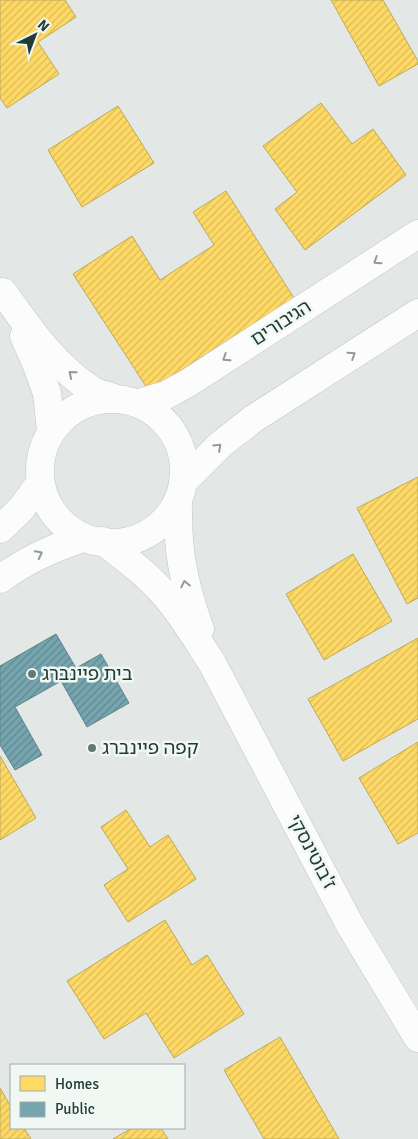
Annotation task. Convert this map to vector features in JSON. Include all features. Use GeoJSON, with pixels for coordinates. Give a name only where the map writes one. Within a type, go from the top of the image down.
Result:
{"type":"FeatureCollection","features":[{"type":"Feature","properties":{"kind":"street","name":"הגיבורים"},"geometry":{"type":"LineString","coordinates":[[126,400],[166,395],[188,383],[418,234]]}},
{"type":"Feature","properties":{"kind":"street"},"geometry":{"type":"LineString","coordinates":[[1,289],[54,359],[93,391],[154,410],[172,428],[180,444],[185,469],[181,491]]}},
{"type":"Feature","properties":{"kind":"street"},"geometry":{"type":"LineString","coordinates":[[1,289],[36,363],[47,393],[51,431]]}},
{"type":"Feature","properties":{"kind":"street"},"geometry":{"type":"LineString","coordinates":[[126,400],[89,401],[68,413],[51,431],[41,454],[40,483],[49,506],[62,523],[93,539],[117,544],[142,538],[163,524],[181,491],[221,444],[253,419],[418,313]]}},
{"type":"Feature","properties":{"kind":"street"},"geometry":{"type":"LineString","coordinates":[[0,529],[21,508],[40,483]]}},
{"type":"Feature","properties":{"kind":"street","name":"ז'בוטינסקי"},"geometry":{"type":"LineString","coordinates":[[181,491],[177,531],[181,563],[188,597],[212,663]]}},
{"type":"Feature","properties":{"kind":"street"},"geometry":{"type":"LineString","coordinates":[[0,579],[21,564],[48,550],[93,539]]}},
{"type":"Feature","properties":{"kind":"street","name":"ז'בוטינסקי"},"geometry":{"type":"LineString","coordinates":[[93,539],[138,568],[165,596],[188,625],[212,663],[350,925],[418,1038]]}},
{"type":"Feature","properties":{"kind":"building: Homes"},"geometry":{"type":"Polygon","coordinates":[[[0,0],[65,0],[76,17],[38,42],[59,74],[7,108],[0,98],[0,0]]]}},
{"type":"Feature","properties":{"kind":"building: Homes"},"geometry":{"type":"Polygon","coordinates":[[[331,0],[383,0],[418,64],[379,86],[331,0]]]}},
{"type":"Feature","properties":{"kind":"building: Homes"},"geometry":{"type":"Polygon","coordinates":[[[321,103],[352,144],[373,129],[406,175],[305,250],[275,209],[297,192],[263,146],[321,103]]]}},
{"type":"Feature","properties":{"kind":"building: Homes"},"geometry":{"type":"Polygon","coordinates":[[[118,106],[154,163],[82,207],[48,150],[118,106]]]}},
{"type":"Feature","properties":{"kind":"building: Homes"},"geometry":{"type":"Polygon","coordinates":[[[226,191],[294,298],[149,391],[73,274],[132,236],[160,280],[214,245],[193,212],[226,191]]]}},
{"type":"Feature","properties":{"kind":"building: Homes"},"geometry":{"type":"Polygon","coordinates":[[[418,477],[418,598],[407,604],[357,508],[418,477]]]}},
{"type":"Feature","properties":{"kind":"building: Homes"},"geometry":{"type":"Polygon","coordinates":[[[353,554],[392,621],[324,660],[286,594],[353,554]]]}},
{"type":"Feature","properties":{"kind":"building: Homes"},"geometry":{"type":"Polygon","coordinates":[[[418,638],[418,719],[343,761],[308,699],[418,638]]]}},
{"type":"Feature","properties":{"kind":"building: Homes"},"geometry":{"type":"Polygon","coordinates":[[[418,742],[418,833],[398,844],[359,778],[418,742]]]}},
{"type":"Feature","properties":{"kind":"building: Homes"},"geometry":{"type":"Polygon","coordinates":[[[0,756],[36,818],[0,840],[0,756]]]}},
{"type":"Feature","properties":{"kind":"building: Homes"},"geometry":{"type":"Polygon","coordinates":[[[126,810],[150,847],[168,835],[196,879],[128,922],[104,885],[128,869],[101,827],[126,810]]]}},
{"type":"Feature","properties":{"kind":"building: Homes"},"geometry":{"type":"Polygon","coordinates":[[[165,920],[192,965],[207,955],[244,1014],[174,1058],[146,1013],[104,1039],[67,981],[165,920]]]}},
{"type":"Feature","properties":{"kind":"building: Homes"},"geometry":{"type":"Polygon","coordinates":[[[280,1037],[339,1139],[264,1139],[224,1070],[280,1037]]]}},
{"type":"Feature","properties":{"kind":"building: Homes"},"geometry":{"type":"Polygon","coordinates":[[[0,1088],[10,1105],[10,1129],[25,1129],[31,1139],[0,1139],[0,1088]]]}},
{"type":"Feature","properties":{"kind":"building: Homes"},"geometry":{"type":"Polygon","coordinates":[[[130,1129],[162,1129],[168,1139],[113,1139],[130,1129]]]}},
{"type":"Feature","properties":{"kind":"building: Public","name":"בית פיינברג"},"geometry":{"type":"Polygon","coordinates":[[[56,634],[76,668],[101,654],[129,703],[87,727],[61,681],[15,707],[42,755],[15,770],[0,745],[0,666],[56,634]]]}},
{"type":"Feature","properties":{"kind":"place","name":"בית פיינברג"},"geometry":{"type":"Point","coordinates":[32,674]}},
{"type":"Feature","properties":{"kind":"place","name":"קפה פיינברג"},"geometry":{"type":"Point","coordinates":[92,748]}}]}
